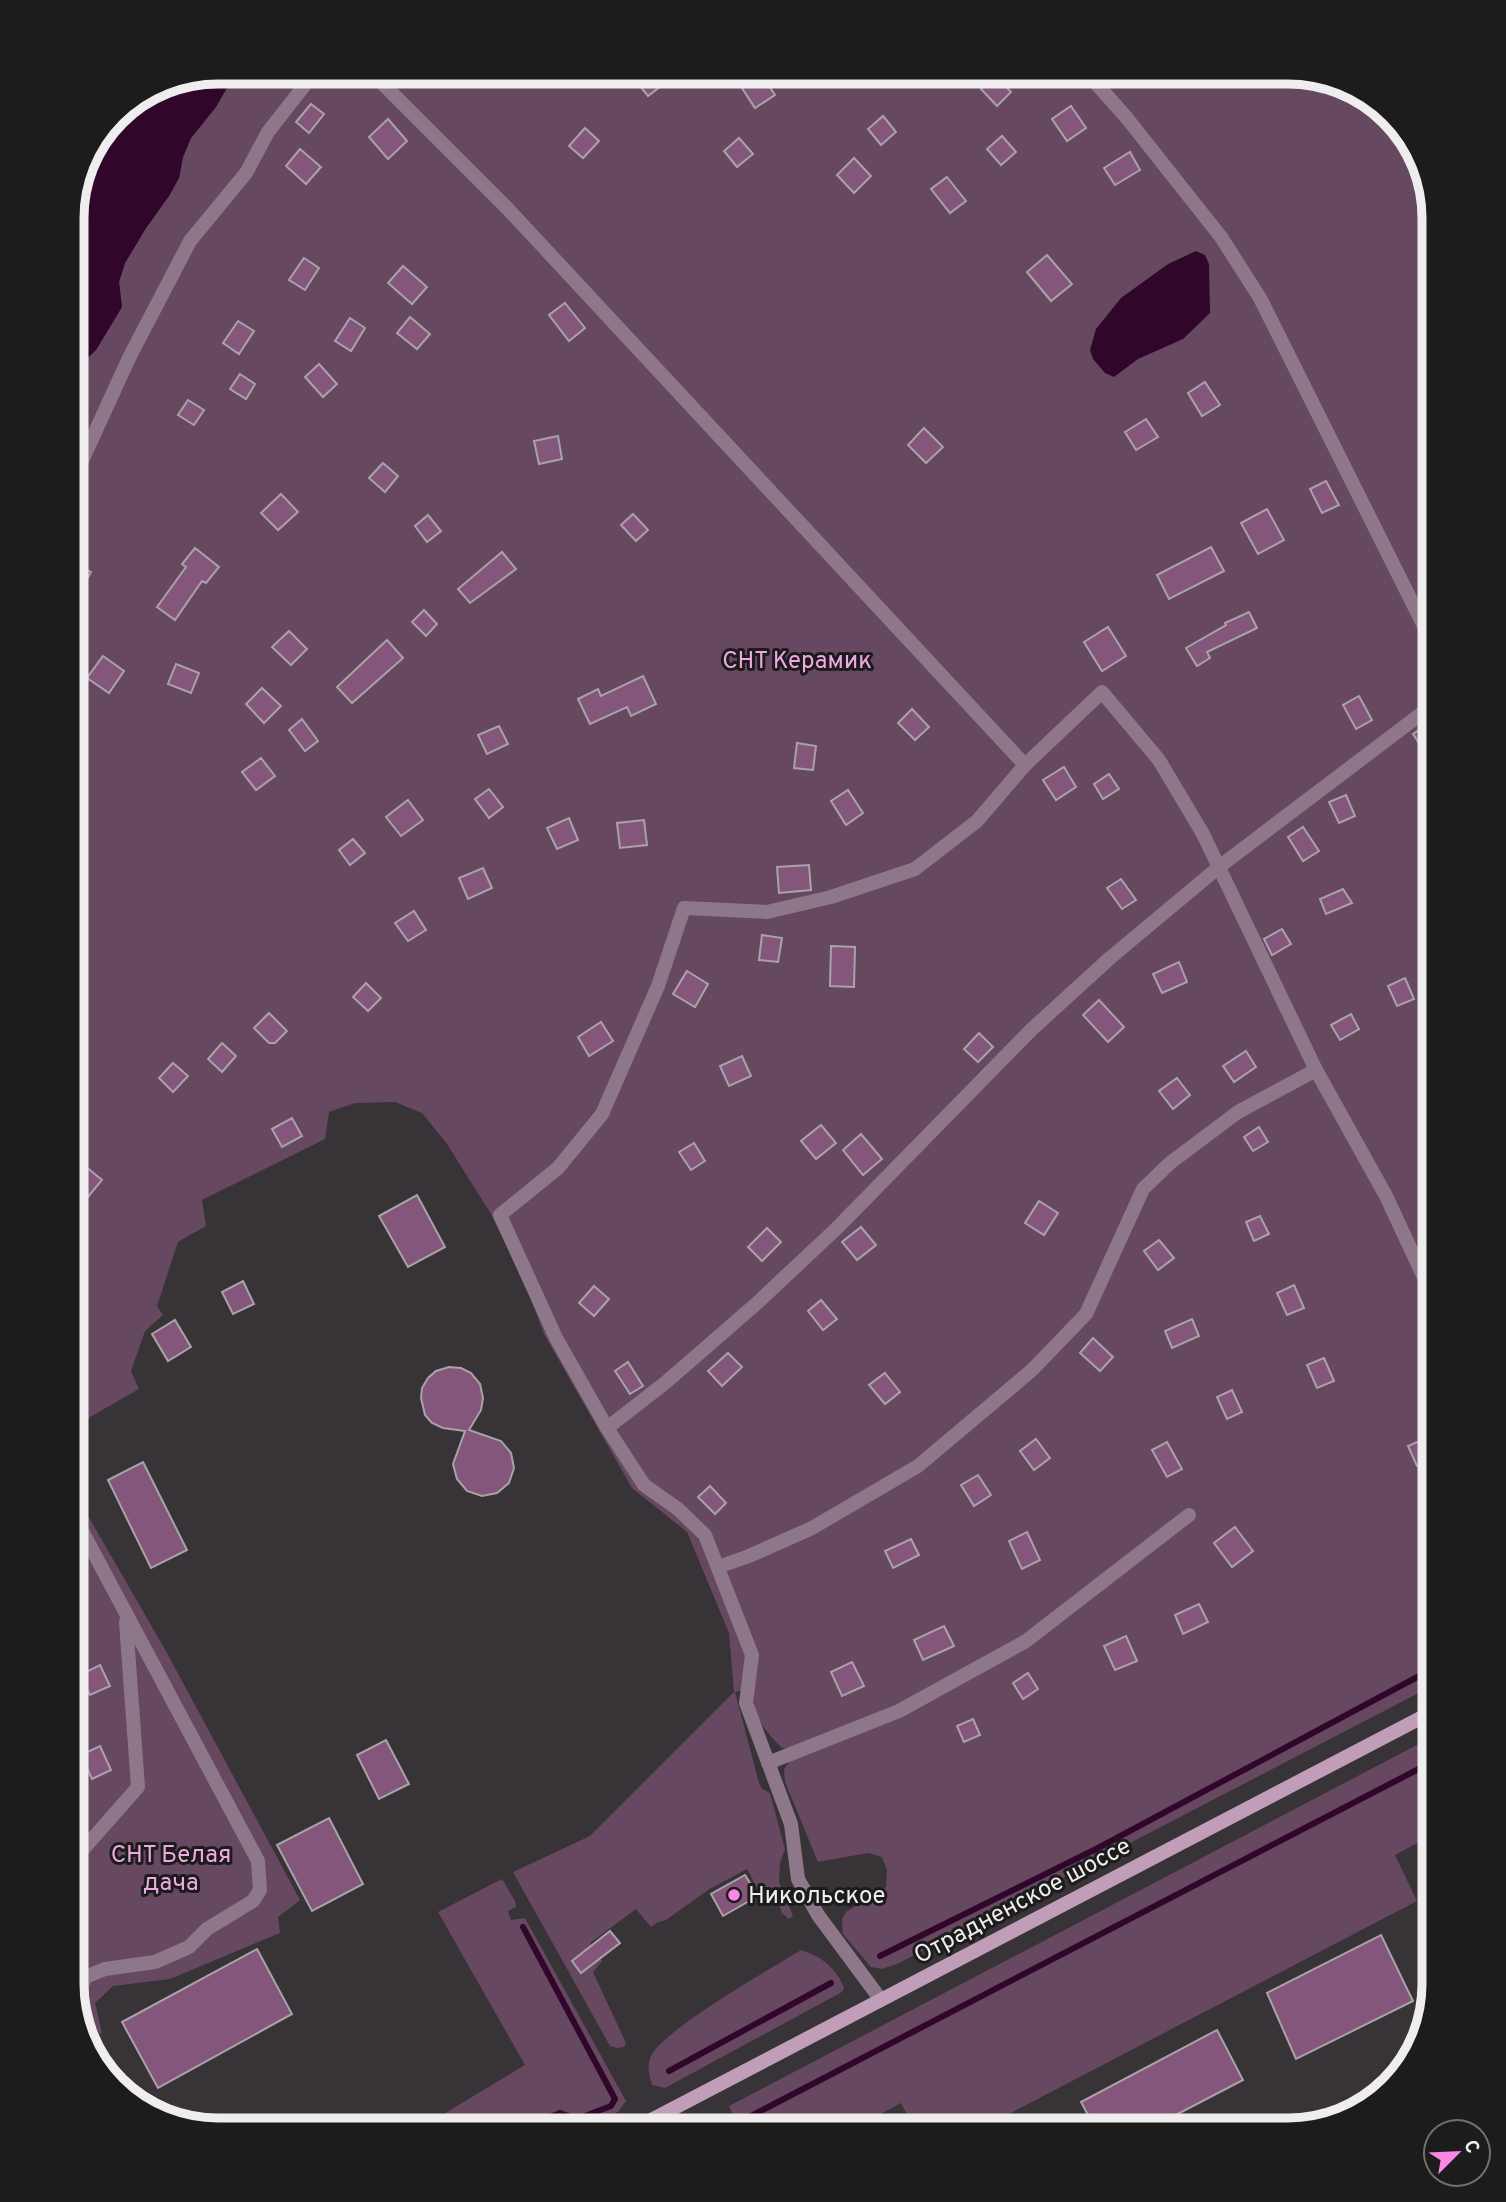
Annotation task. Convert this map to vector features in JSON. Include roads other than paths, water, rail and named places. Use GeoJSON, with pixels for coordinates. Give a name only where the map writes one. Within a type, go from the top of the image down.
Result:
{"type":"FeatureCollection","features":[{"type":"Feature","properties":{"kind":"main road","name":"Отрадненское шоссе"},"geometry":{"type":"LineString","coordinates":[[655,2118],[1422,1717]]}},
{"type":"Feature","properties":{"kind":"street"},"geometry":{"type":"LineString","coordinates":[[84,456],[129,358],[190,241],[246,173],[268,132],[306,84]]}},
{"type":"Feature","properties":{"kind":"street"},"geometry":{"type":"LineString","coordinates":[[383,84],[507,208],[1025,765]]}},
{"type":"Feature","properties":{"kind":"street"},"geometry":{"type":"LineString","coordinates":[[1097,84],[1126,117],[1220,237],[1260,298],[1422,622]]}},
{"type":"Feature","properties":{"kind":"street"},"geometry":{"type":"LineString","coordinates":[[881,2000],[818,1915],[798,1879],[791,1824],[746,1703],[752,1655],[705,1535],[678,1509],[644,1485],[607,1428],[556,1338],[500,1215],[558,1168],[601,1114],[658,986],[684,908],[767,912],[831,897],[915,869],[977,821],[1025,765],[1102,692],[1159,760],[1203,834],[1316,1070],[1386,1196],[1422,1273]]}},
{"type":"Feature","properties":{"kind":"street"},"geometry":{"type":"LineString","coordinates":[[607,1428],[665,1383],[756,1304],[837,1227],[1031,1030],[1129,941],[1219,867],[1422,713]]}},
{"type":"Feature","properties":{"kind":"street"},"geometry":{"type":"LineString","coordinates":[[718,1567],[812,1528],[918,1466],[1032,1370],[1086,1314],[1143,1189],[1170,1163],[1238,1112],[1316,1070]]}},
{"type":"Feature","properties":{"kind":"street"},"geometry":{"type":"LineString","coordinates":[[768,1763],[899,1711],[1026,1641],[1189,1515]]}},
{"type":"Feature","properties":{"kind":"street"},"geometry":{"type":"LineString","coordinates":[[84,1535],[258,1861],[260,1890],[253,1901],[206,1929],[189,1947],[155,1962],[105,1969],[84,1980]]}},
{"type":"Feature","properties":{"kind":"street"},"geometry":{"type":"LineString","coordinates":[[84,1848],[138,1787],[126,1617]]}},
{"type":"Feature","properties":{"kind":"waterway"},"geometry":{"type":"LineString","coordinates":[[880,1956],[1098,1848],[1422,1674]]}},
{"type":"Feature","properties":{"kind":"waterway"},"geometry":{"type":"LineString","coordinates":[[747,2118],[1422,1767]]}},
{"type":"Feature","properties":{"kind":"waterway"},"geometry":{"type":"LineString","coordinates":[[523,1927],[615,2099],[611,2106],[580,2118]]}},
{"type":"Feature","properties":{"kind":"waterway"},"geometry":{"type":"LineString","coordinates":[[669,2071],[831,1983]]}},
{"type":"Feature","properties":{"kind":"waterway"},"geometry":{"type":"LineString","coordinates":[[548,2118],[560,2113],[574,2118]]}},
{"type":"Feature","properties":{"kind":"place","name":"Никольское"},"geometry":{"type":"Point","coordinates":[734,1895]}},
{"type":"Feature","properties":{"kind":"park label","name":"СНТ Керамик"},"geometry":{"type":"Point","coordinates":[797,660]}},
{"type":"Feature","properties":{"kind":"park label","name":"СНТ Белая дача"},"geometry":{"type":"Point","coordinates":[171,1868]}}]}
